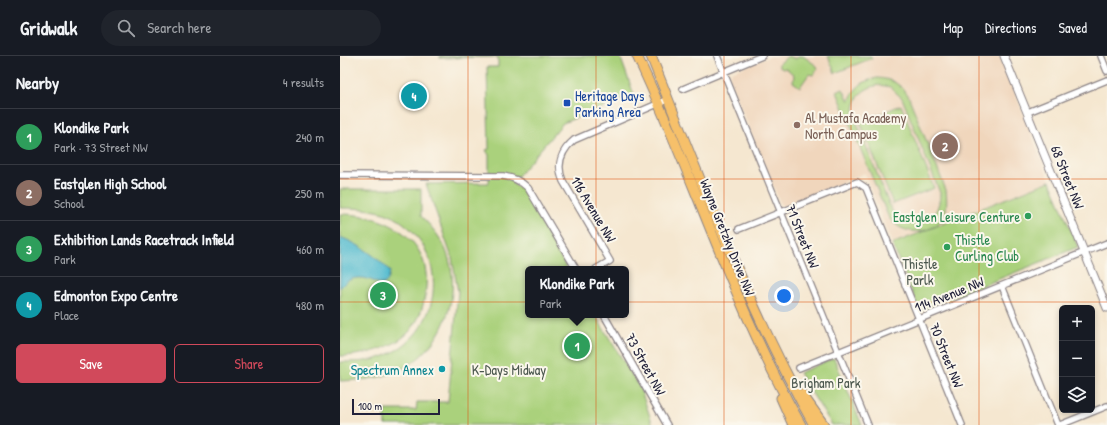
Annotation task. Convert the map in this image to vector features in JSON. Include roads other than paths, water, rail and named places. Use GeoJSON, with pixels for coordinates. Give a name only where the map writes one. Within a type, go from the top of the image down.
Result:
{"type":"FeatureCollection","features":[{"type":"Feature","properties":{"kind":"main road","name":"Wayne Gretzky Drive NW"},"geometry":{"type":"LineString","coordinates":[[637,56],[735,292],[772,372],[801,425]]}},
{"type":"Feature","properties":{"kind":"main road","name":"Wayne Gretzky Drive NW"},"geometry":{"type":"LineString","coordinates":[[651,56],[755,310],[784,370],[814,425]]}},
{"type":"Feature","properties":{"kind":"main road"},"geometry":{"type":"LineString","coordinates":[[784,370],[824,425]]}},
{"type":"Feature","properties":{"kind":"main road"},"geometry":{"type":"LineString","coordinates":[[772,372],[785,409],[793,425]]}},
{"type":"Feature","properties":{"kind":"street","name":"71 Street NW"},"geometry":{"type":"LineString","coordinates":[[717,56],[868,425]]}},
{"type":"Feature","properties":{"kind":"street"},"geometry":{"type":"LineString","coordinates":[[683,89],[762,56]]}},
{"type":"Feature","properties":{"kind":"street","name":"68 Street NW"},"geometry":{"type":"LineString","coordinates":[[1004,56],[1107,308]]}},
{"type":"Feature","properties":{"kind":"street"},"geometry":{"type":"LineString","coordinates":[[1101,56],[1107,71]]}},
{"type":"Feature","properties":{"kind":"street"},"geometry":{"type":"LineString","coordinates":[[1028,112],[1107,80]]}},
{"type":"Feature","properties":{"kind":"street","name":"116 Avenue NW"},"geometry":{"type":"LineString","coordinates":[[601,266],[610,261],[562,181],[559,167],[561,158],[569,144],[574,140],[669,99]]}},
{"type":"Feature","properties":{"kind":"street"},"geometry":{"type":"LineString","coordinates":[[340,175],[503,176],[519,181],[528,188],[574,266]]}},
{"type":"Feature","properties":{"kind":"street","name":"70 Street NW"},"geometry":{"type":"LineString","coordinates":[[780,212],[857,182],[866,188],[962,425]]}},
{"type":"Feature","properties":{"kind":"street"},"geometry":{"type":"LineString","coordinates":[[738,229],[780,212]]}},
{"type":"Feature","properties":{"kind":"street","name":"114 Avenue NW"},"geometry":{"type":"LineString","coordinates":[[800,368],[1107,243]]}},
{"type":"Feature","properties":{"kind":"street"},"geometry":{"type":"LineString","coordinates":[[1002,286],[1059,425],[1107,406]]}},
{"type":"Feature","properties":{"kind":"street","name":"73 Street NW"},"geometry":{"type":"LineString","coordinates":[[606,318],[667,425]]}},
{"type":"Feature","properties":{"kind":"water"},"geometry":{"type":"Polygon","coordinates":[[[340,237],[373,255],[385,266],[390,271],[387,282],[381,285],[365,278],[355,278],[345,283],[340,288],[340,237]]]}},
{"type":"Feature","properties":{"kind":"place","name":"Edmonton Expo Centre"},"geometry":{"type":"Point","coordinates":[414,96]}},
{"type":"Feature","properties":{"kind":"place","name":"Heritage Days Parking Area"},"geometry":{"type":"Point","coordinates":[567,103]}},
{"type":"Feature","properties":{"kind":"place","name":"Al Mustafa Academy North Campus"},"geometry":{"type":"Point","coordinates":[797,125]}},
{"type":"Feature","properties":{"kind":"place","name":"Eastglen High School"},"geometry":{"type":"Point","coordinates":[945,146]}},
{"type":"Feature","properties":{"kind":"place","name":"Eastglen Leisure Centure"},"geometry":{"type":"Point","coordinates":[1028,216]}},
{"type":"Feature","properties":{"kind":"place","name":"Thistle Curling Club"},"geometry":{"type":"Point","coordinates":[947,247]}},
{"type":"Feature","properties":{"kind":"place","name":"Exhibition Lands Racetrack Infield"},"geometry":{"type":"Point","coordinates":[383,295]}},
{"type":"Feature","properties":{"kind":"place","name":"Klondike Park"},"geometry":{"type":"Point","coordinates":[577,346]}},
{"type":"Feature","properties":{"kind":"place","name":"Spectrum Annex"},"geometry":{"type":"Point","coordinates":[442,369]}},
{"type":"Feature","properties":{"kind":"park label","name":"Thistle Parlk"},"geometry":{"type":"Point","coordinates":[920,272]}},
{"type":"Feature","properties":{"kind":"park label","name":"K-Days Midway"},"geometry":{"type":"Point","coordinates":[509,369]}},
{"type":"Feature","properties":{"kind":"park label","name":"Brigham Park"},"geometry":{"type":"Point","coordinates":[826,382]}}]}
